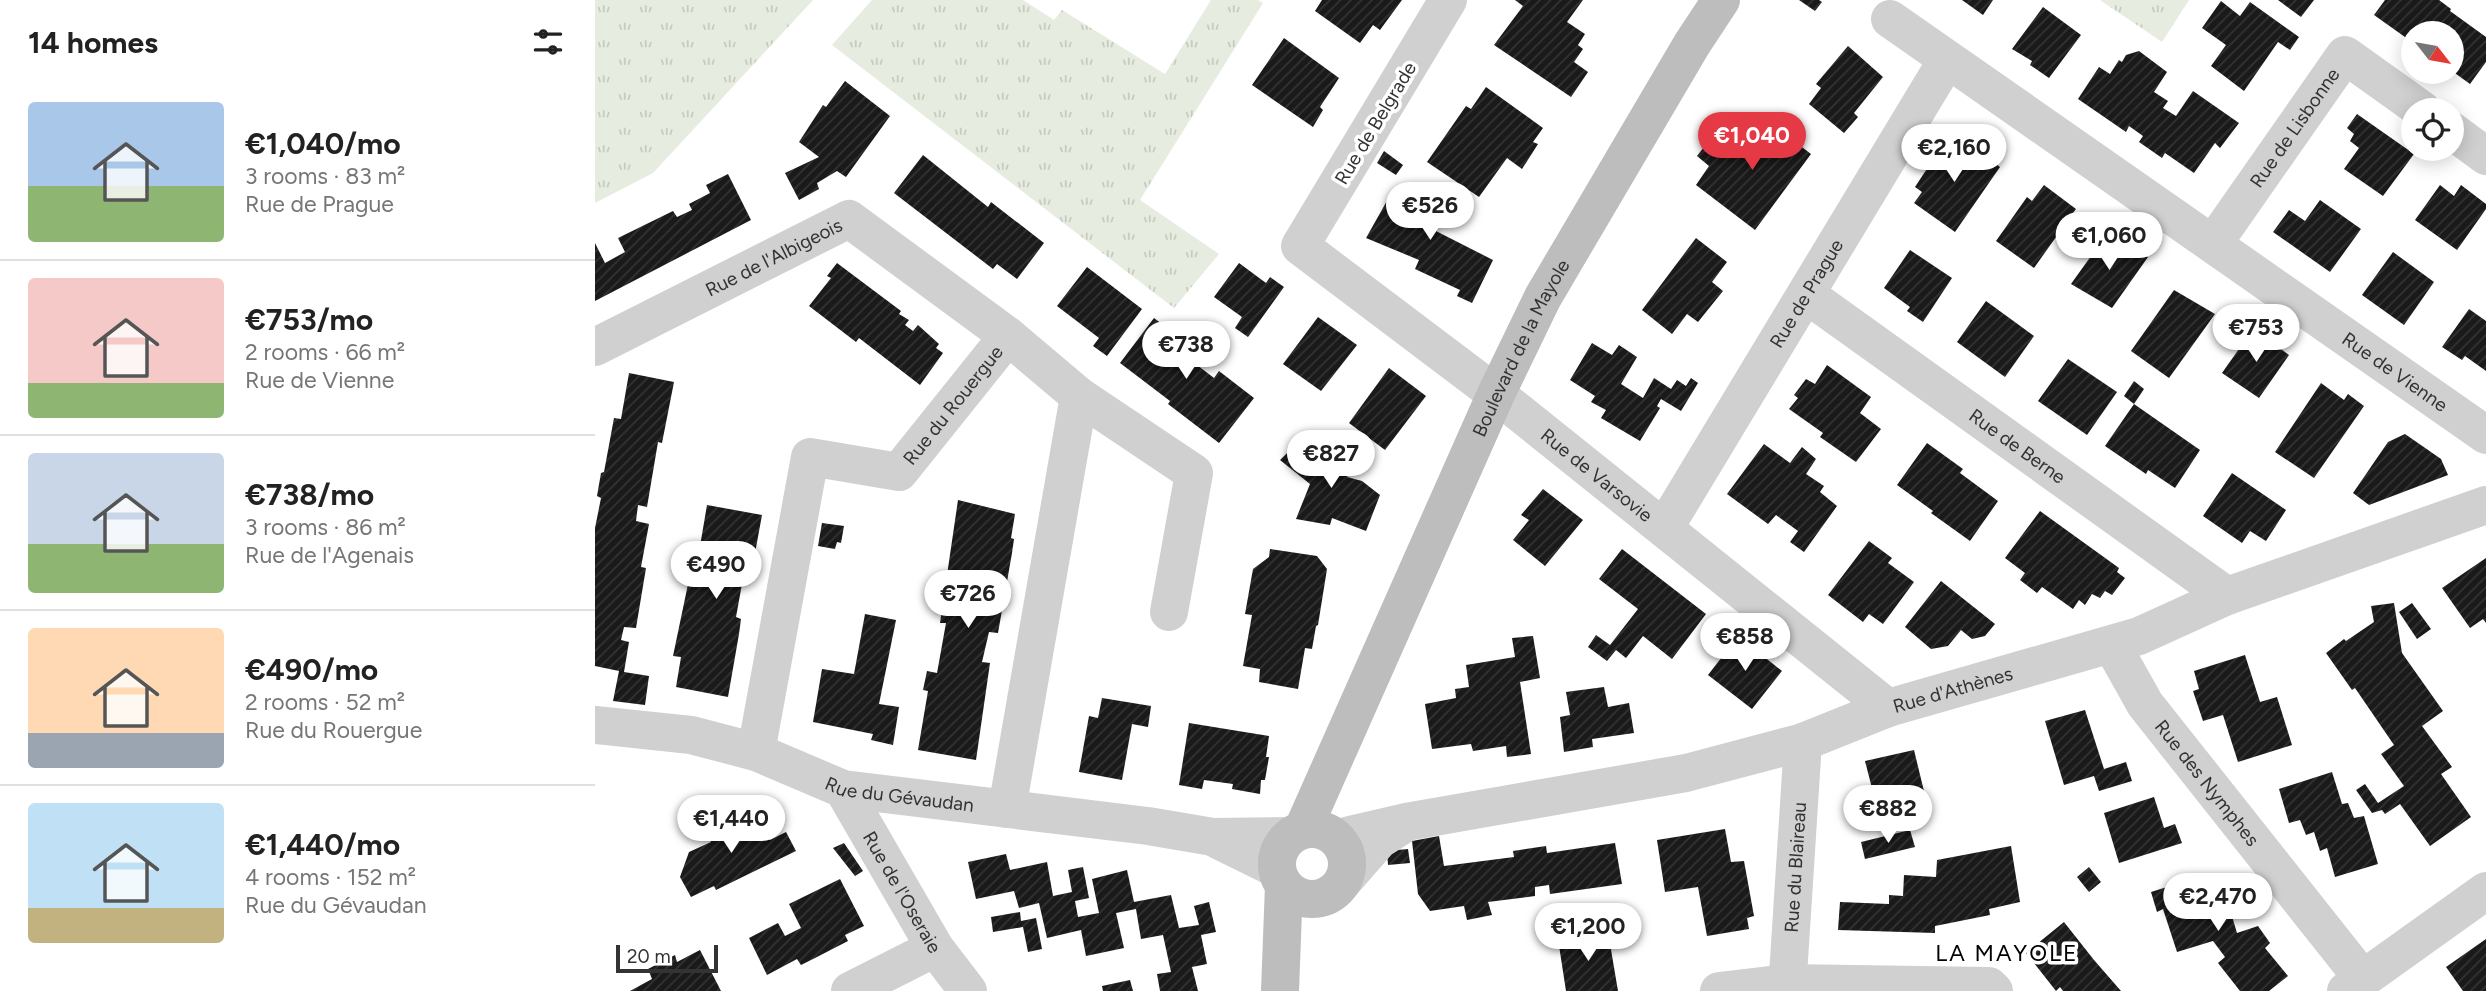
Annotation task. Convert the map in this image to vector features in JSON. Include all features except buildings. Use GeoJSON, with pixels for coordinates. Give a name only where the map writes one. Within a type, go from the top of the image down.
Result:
{"type":"FeatureCollection","features":[{"type":"Feature","properties":{"kind":"main road","name":"Boulevard de la Mayole"},"geometry":{"type":"LineString","coordinates":[[1282,991],[1304,849],[1356,713],[1496,394],[1543,297],[1692,44],[1721,0]]}},
{"type":"Feature","properties":{"kind":"main road"},"geometry":{"type":"LineString","coordinates":[[1344,847],[1348,861],[1334,889],[1311,900],[1294,895],[1304,849],[1344,847]]}},
{"type":"Feature","properties":{"kind":"main road","name":"Boulevard de la Mayole"},"geometry":{"type":"LineString","coordinates":[[1282,991],[1301,942],[1334,889]]}},
{"type":"Feature","properties":{"kind":"street","name":"Rue de Belgrade"},"geometry":{"type":"LineString","coordinates":[[1300,246],[1448,0]]}},
{"type":"Feature","properties":{"kind":"street","name":"Rue de Vienne"},"geometry":{"type":"LineString","coordinates":[[1890,19],[2486,435]]}},
{"type":"Feature","properties":{"kind":"street","name":"Rue de Lisbonne"},"geometry":{"type":"LineString","coordinates":[[2213,244],[2345,55],[2405,98]]}},
{"type":"Feature","properties":{"kind":"street","name":"Rue de Prague"},"geometry":{"type":"LineString","coordinates":[[1665,527],[1947,60]]}},
{"type":"Feature","properties":{"kind":"street"},"geometry":{"type":"LineString","coordinates":[[2464,140],[2486,156]]}},
{"type":"Feature","properties":{"kind":"street","name":"Rue de l'Albigeois"},"geometry":{"type":"LineString","coordinates":[[595,347],[849,219],[1008,336]]}},
{"type":"Feature","properties":{"kind":"street","name":"Rue de Varsovie"},"geometry":{"type":"LineString","coordinates":[[1300,246],[1496,394],[1888,708]]}},
{"type":"Feature","properties":{"kind":"street","name":"Rue de Berne"},"geometry":{"type":"LineString","coordinates":[[1807,295],[2227,596]]}},
{"type":"Feature","properties":{"kind":"street","name":"Rue du Rouergue"},"geometry":{"type":"LineString","coordinates":[[756,752],[810,457],[899,472],[1008,336],[1079,396],[1194,473],[1169,612]]}},
{"type":"Feature","properties":{"kind":"street"},"geometry":{"type":"LineString","coordinates":[[1007,809],[1079,396]]}},
{"type":"Feature","properties":{"kind":"street","name":"Rue d'Athènes"},"geometry":{"type":"LineString","coordinates":[[1304,849],[1406,822],[1686,773],[1803,742],[1888,708],[2139,636],[2227,596],[2486,505]]}},
{"type":"Feature","properties":{"kind":"street","name":"Rue des Nymphes"},"geometry":{"type":"LineString","coordinates":[[2112,645],[2144,704],[2355,985]]}},
{"type":"Feature","properties":{"kind":"street","name":"Rue du Gévaudan"},"geometry":{"type":"LineString","coordinates":[[595,724],[691,735],[756,752],[843,789],[1148,826],[1304,849]]}},
{"type":"Feature","properties":{"kind":"street","name":"Rue du Blaireau"},"geometry":{"type":"LineString","coordinates":[[1787,987],[1803,742]]}},
{"type":"Feature","properties":{"kind":"street","name":"Rue de l'Oseraie"},"geometry":{"type":"LineString","coordinates":[[843,789],[935,948],[968,991]]}},
{"type":"Feature","properties":{"kind":"street","name":"Rue d'Athènes"},"geometry":{"type":"LineString","coordinates":[[1334,889],[1379,840],[1406,822]]}},
{"type":"Feature","properties":{"kind":"street"},"geometry":{"type":"LineString","coordinates":[[2355,985],[2486,891]]}},
{"type":"Feature","properties":{"kind":"street"},"geometry":{"type":"LineString","coordinates":[[850,991],[935,948]]}},
{"type":"Feature","properties":{"kind":"street"},"geometry":{"type":"LineString","coordinates":[[1719,991],[1787,987],[1989,986],[1994,991]]}},
{"type":"Feature","properties":{"kind":"green space"},"geometry":{"type":"Polygon","coordinates":[[[595,0],[813,0],[653,173],[595,203],[595,0]]]}},
{"type":"Feature","properties":{"kind":"green space"},"geometry":{"type":"Polygon","coordinates":[[[872,0],[1023,0],[1054,20],[1062,10],[1165,74],[1211,0],[1258,0],[1263,3],[1140,200],[1219,254],[1174,308],[832,45],[872,0]]]}},
{"type":"Feature","properties":{"kind":"green space"},"geometry":{"type":"Polygon","coordinates":[[[2100,0],[2189,0],[2162,42],[2100,0]]]}},
{"type":"Feature","properties":{"kind":"district","name":"LA MAYOLE"},"geometry":{"type":"Point","coordinates":[2007,953]}}]}
